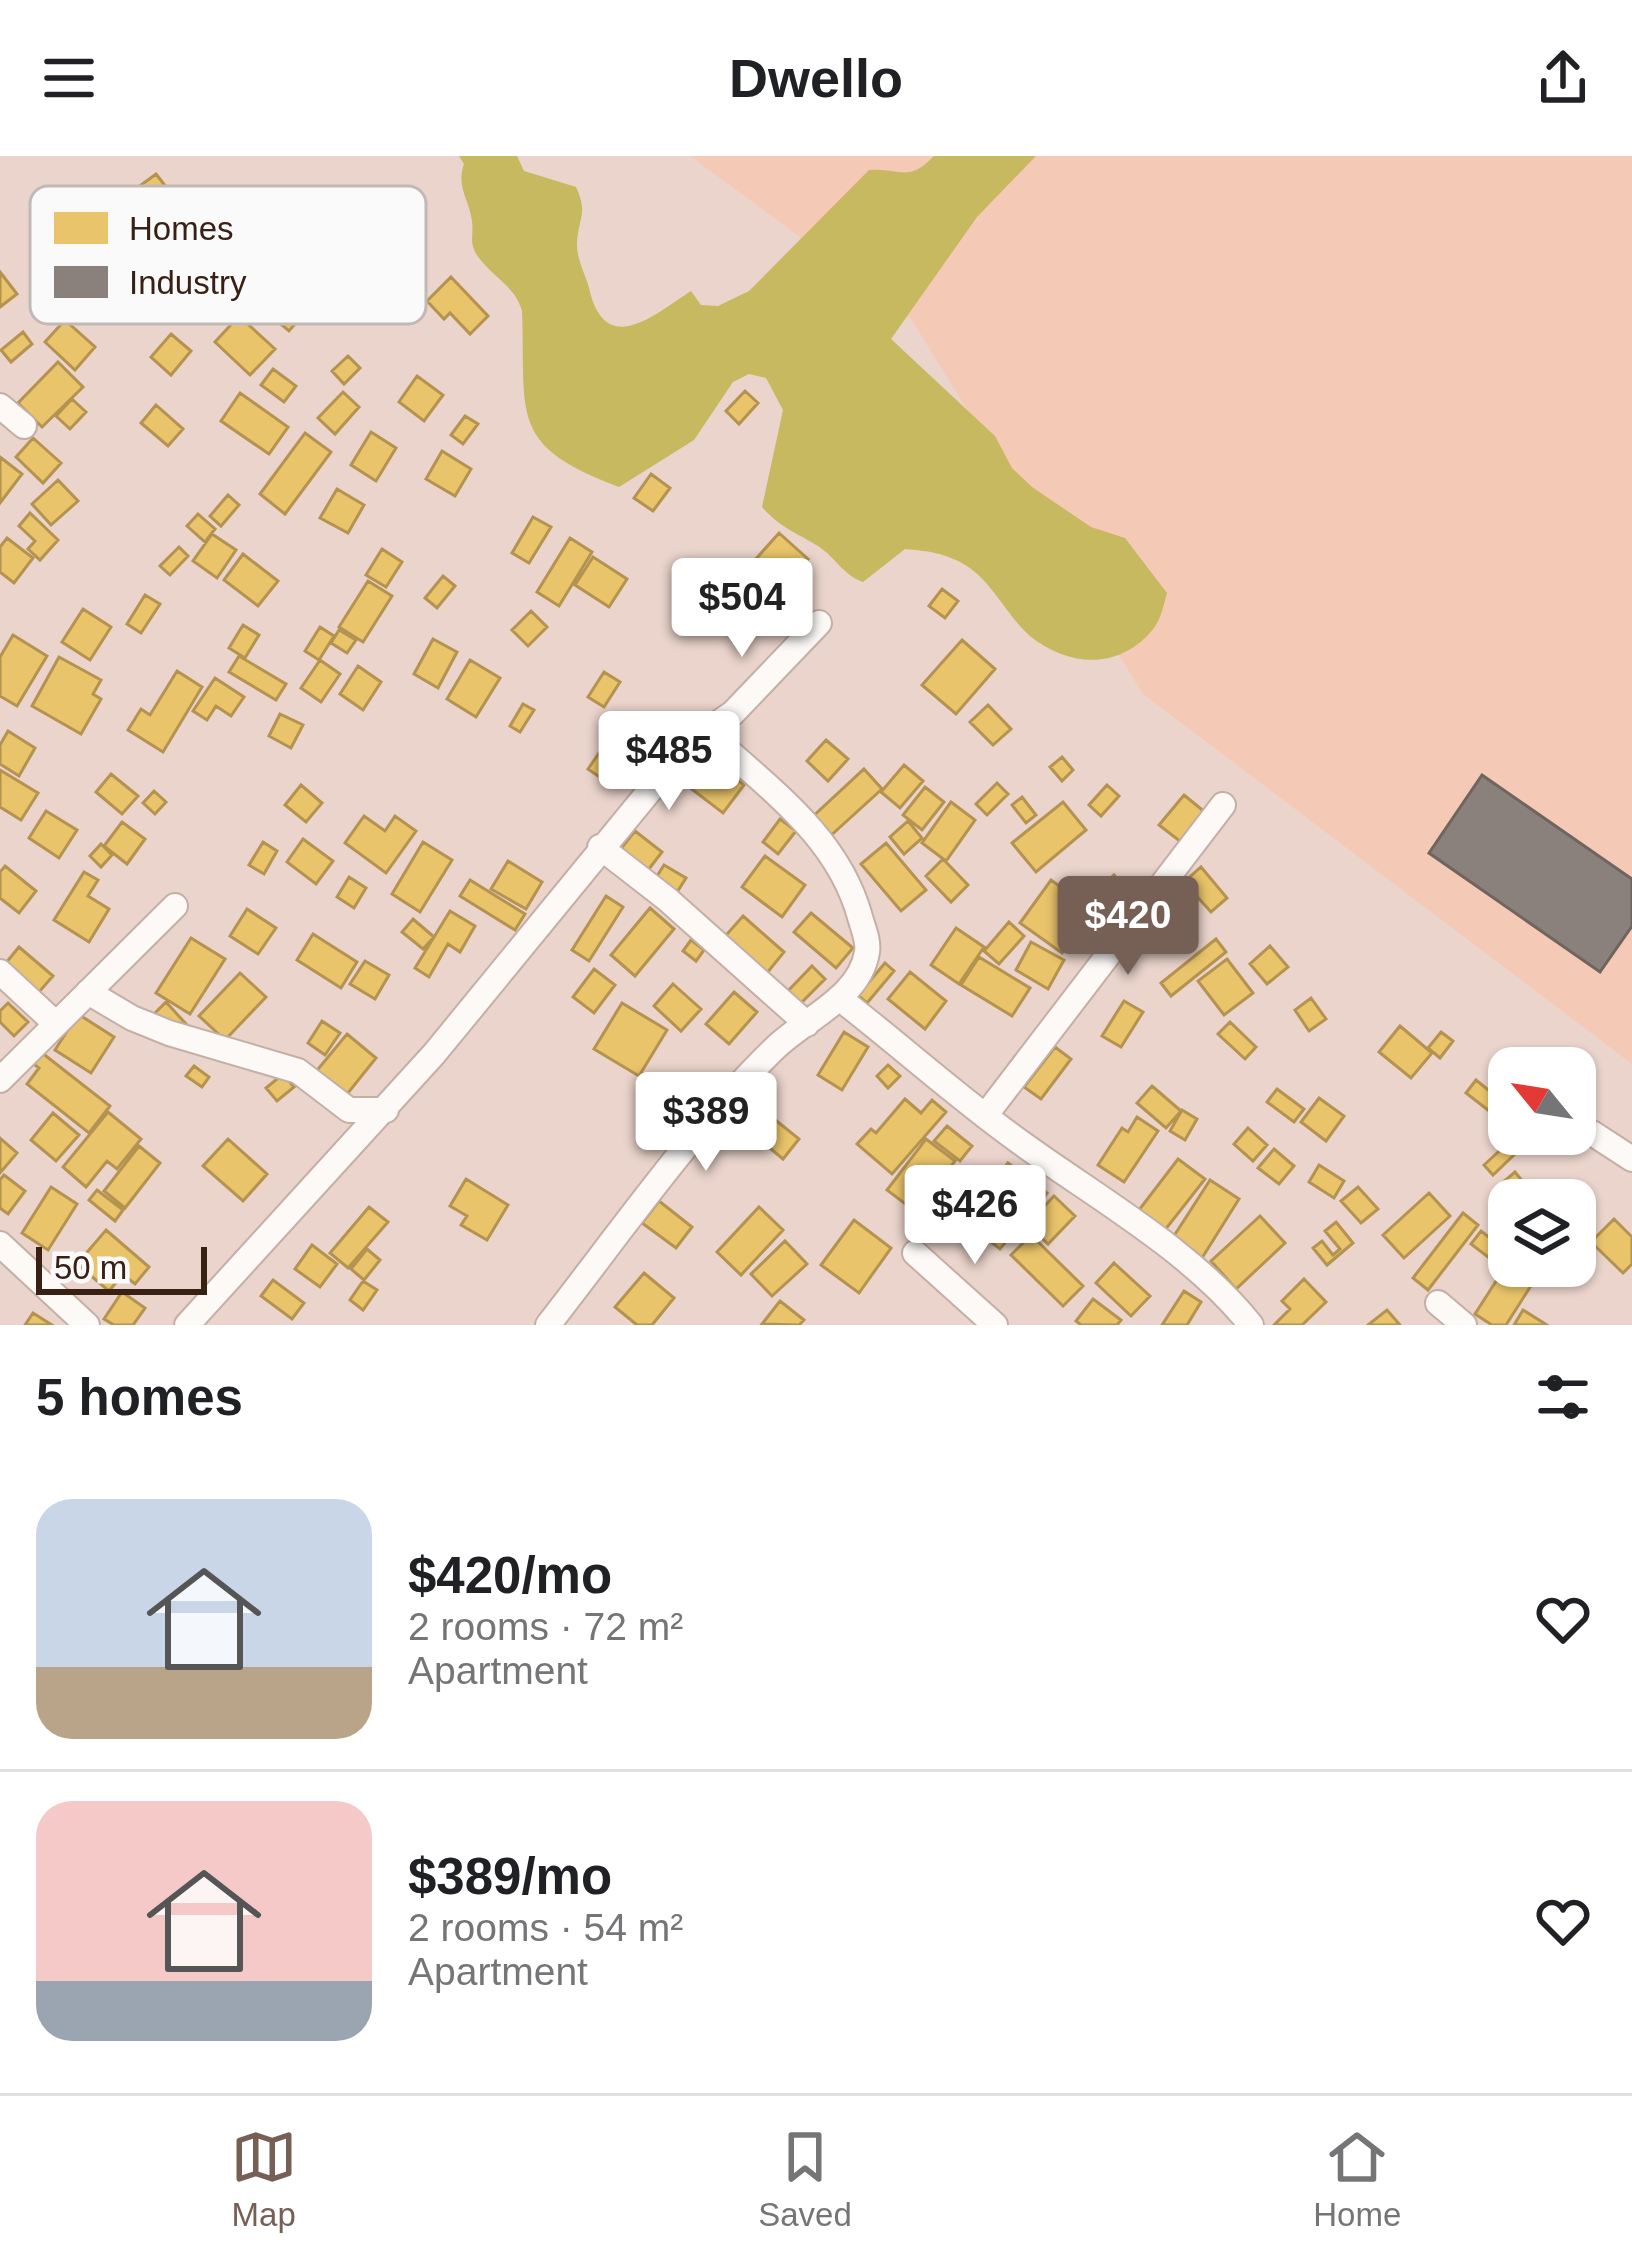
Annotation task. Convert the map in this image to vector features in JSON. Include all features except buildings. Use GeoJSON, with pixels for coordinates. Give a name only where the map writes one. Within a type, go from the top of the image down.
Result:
{"type":"FeatureCollection","features":[{"type":"Feature","properties":{"kind":"street"},"geometry":{"type":"LineString","coordinates":[[0,406],[24,426]]}},
{"type":"Feature","properties":{"kind":"street"},"geometry":{"type":"LineString","coordinates":[[187,1325],[386,1110],[688,744],[733,712],[819,623]]}},
{"type":"Feature","properties":{"kind":"street"},"geometry":{"type":"LineString","coordinates":[[548,1325],[733,1090],[779,1044],[839,998],[862,970],[868,947],[854,893],[840,867],[797,814],[718,742],[702,736]]}},
{"type":"Feature","properties":{"kind":"street"},"geometry":{"type":"LineString","coordinates":[[985,1116],[1222,805]]}},
{"type":"Feature","properties":{"kind":"street"},"geometry":{"type":"LineString","coordinates":[[600,847],[667,899],[807,1024]]}},
{"type":"Feature","properties":{"kind":"street"},"geometry":{"type":"LineString","coordinates":[[0,1080],[175,906]]}},
{"type":"Feature","properties":{"kind":"street"},"geometry":{"type":"LineString","coordinates":[[0,972],[54,1022]]}},
{"type":"Feature","properties":{"kind":"street"},"geometry":{"type":"LineString","coordinates":[[88,992],[169,1033],[298,1071],[349,1111],[386,1110]]}},
{"type":"Feature","properties":{"kind":"street"},"geometry":{"type":"LineString","coordinates":[[839,998],[985,1116],[1149,1234],[1231,1299],[1252,1325]]}},
{"type":"Feature","properties":{"kind":"street"},"geometry":{"type":"LineString","coordinates":[[1596,1136],[1632,1160]]}},
{"type":"Feature","properties":{"kind":"street"},"geometry":{"type":"LineString","coordinates":[[0,1244],[87,1325]]}},
{"type":"Feature","properties":{"kind":"street"},"geometry":{"type":"LineString","coordinates":[[915,1253],[995,1325]]}},
{"type":"Feature","properties":{"kind":"street"},"geometry":{"type":"LineString","coordinates":[[1438,1303],[1464,1325]]}},
{"type":"Feature","properties":{"kind":"shaded area"},"geometry":{"type":"Polygon","coordinates":[[[459,156],[517,156],[524,171],[576,187],[582,209],[579,260],[596,309],[606,322],[619,326],[647,319],[691,291],[701,305],[718,306],[749,291],[869,170],[910,172],[934,156],[1036,156],[977,217],[891,339],[995,436],[1012,468],[1032,487],[1091,527],[1125,538],[1167,593],[1154,628],[1126,651],[1095,660],[1078,659],[1030,636],[976,573],[944,555],[905,549],[863,582],[856,579],[762,507],[783,410],[766,378],[749,374],[733,382],[694,440],[619,487],[558,457],[530,423],[523,377],[522,311],[474,248],[462,186],[464,164],[459,156]]]}},
{"type":"Feature","properties":{"kind":"shaded area"},"geometry":{"type":"Polygon","coordinates":[[[690,156],[1632,156],[1632,1064],[1143,694],[911,319],[690,156]]]}}]}
